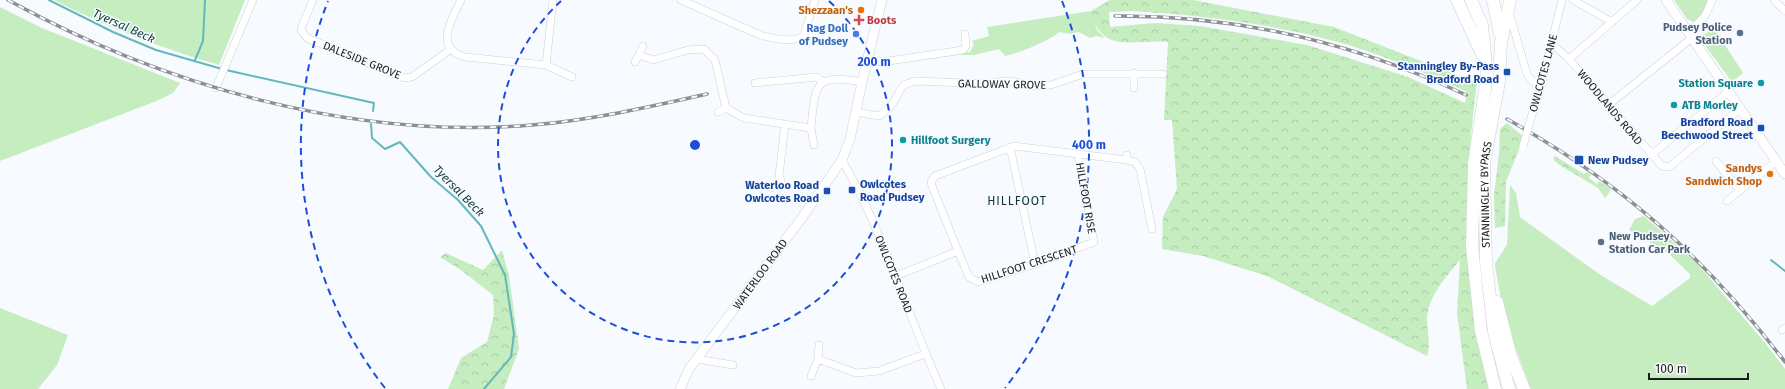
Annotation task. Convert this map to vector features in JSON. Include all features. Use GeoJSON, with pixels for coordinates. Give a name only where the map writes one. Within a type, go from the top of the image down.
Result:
{"type":"FeatureCollection","features":[{"type":"Feature","properties":{"kind":"highway"},"geometry":{"type":"LineString","coordinates":[[1457,0],[1486,60]]}},
{"type":"Feature","properties":{"kind":"highway"},"geometry":{"type":"LineString","coordinates":[[1469,2],[1483,5],[1494,0],[1501,43]]}},
{"type":"Feature","properties":{"kind":"highway","name":"STANNINGLEY BYPASS"},"geometry":{"type":"LineString","coordinates":[[1469,2],[1482,25],[1487,76],[1474,164],[1472,247],[1481,330],[1495,389]]}},
{"type":"Feature","properties":{"kind":"highway","name":"STANNINGLEY BYPASS"},"geometry":{"type":"LineString","coordinates":[[1509,5],[1501,43],[1499,82],[1484,163],[1486,263],[1494,332],[1509,389]]}},
{"type":"Feature","properties":{"kind":"highway"},"geometry":{"type":"LineString","coordinates":[[1485,219],[1494,290],[1511,357],[1524,389]]}},
{"type":"Feature","properties":{"kind":"main road","name":"WATERLOO ROAD"},"geometry":{"type":"LineString","coordinates":[[680,389],[689,370],[805,214],[842,160],[850,139],[882,0]]}},
{"type":"Feature","properties":{"kind":"main road"},"geometry":{"type":"LineString","coordinates":[[1666,0],[1785,174]]}},
{"type":"Feature","properties":{"kind":"street"},"geometry":{"type":"LineString","coordinates":[[216,88],[253,0]]}},
{"type":"Feature","properties":{"kind":"street","name":"DALESIDE GROVE"},"geometry":{"type":"LineString","coordinates":[[314,0],[301,30],[307,38],[404,78],[412,77],[451,49]]}},
{"type":"Feature","properties":{"kind":"street"},"geometry":{"type":"LineString","coordinates":[[461,0],[446,32],[451,49],[465,57],[546,65],[572,77]]}},
{"type":"Feature","properties":{"kind":"street"},"geometry":{"type":"LineString","coordinates":[[546,65],[553,0]]}},
{"type":"Feature","properties":{"kind":"street"},"geometry":{"type":"LineString","coordinates":[[681,0],[771,38],[793,39],[801,38],[804,35],[815,0]]}},
{"type":"Feature","properties":{"kind":"street","name":"OWLCOTES LANE"},"geometry":{"type":"LineString","coordinates":[[1523,146],[1541,86],[1562,0]]}},
{"type":"Feature","properties":{"kind":"street"},"geometry":{"type":"LineString","coordinates":[[1573,0],[1612,22]]}},
{"type":"Feature","properties":{"kind":"street"},"geometry":{"type":"LineString","coordinates":[[1569,59],[1637,0]]}},
{"type":"Feature","properties":{"kind":"street"},"geometry":{"type":"LineString","coordinates":[[1608,105],[1691,35],[1706,16],[1712,0]]}},
{"type":"Feature","properties":{"kind":"street"},"geometry":{"type":"LineString","coordinates":[[1774,0],[1785,11]]}},
{"type":"Feature","properties":{"kind":"street"},"geometry":{"type":"LineString","coordinates":[[1509,5],[1527,74],[1530,79],[1541,86]]}},
{"type":"Feature","properties":{"kind":"street"},"geometry":{"type":"LineString","coordinates":[[867,60],[882,62],[963,50],[966,46],[965,34]]}},
{"type":"Feature","properties":{"kind":"street","name":"WOODLANDS ROAD"},"geometry":{"type":"LineString","coordinates":[[1552,43],[1569,59],[1662,166],[1669,167],[1740,109]]}},
{"type":"Feature","properties":{"kind":"street"},"geometry":{"type":"LineString","coordinates":[[634,62],[643,46]]}},
{"type":"Feature","properties":{"kind":"street"},"geometry":{"type":"LineString","coordinates":[[639,55],[653,60],[688,50],[704,49],[716,60],[726,108],[744,118],[811,128]]}},
{"type":"Feature","properties":{"kind":"street"},"geometry":{"type":"LineString","coordinates":[[1134,73],[1134,88]]}},
{"type":"Feature","properties":{"kind":"street","name":"GALLOWAY GROVE"},"geometry":{"type":"LineString","coordinates":[[856,112],[879,116],[894,101],[900,88],[905,83],[917,81],[990,84],[1002,81],[1017,82],[1030,86],[1051,85],[1083,74],[1163,74]]}},
{"type":"Feature","properties":{"kind":"street"},"geometry":{"type":"LineString","coordinates":[[755,83],[817,77],[822,82]]}},
{"type":"Feature","properties":{"kind":"street"},"geometry":{"type":"LineString","coordinates":[[814,145],[811,128],[813,102],[816,90],[822,82],[830,79],[844,79],[862,82]]}},
{"type":"Feature","properties":{"kind":"street"},"geometry":{"type":"LineString","coordinates":[[1651,155],[1728,92]]}},
{"type":"Feature","properties":{"kind":"street"},"geometry":{"type":"LineString","coordinates":[[718,112],[726,108]]}},
{"type":"Feature","properties":{"kind":"street"},"geometry":{"type":"LineString","coordinates":[[770,188],[781,180],[779,176],[785,124]]}},
{"type":"Feature","properties":{"kind":"street"},"geometry":{"type":"LineString","coordinates":[[1036,264],[1010,148],[1020,146],[1078,155],[1127,158],[1135,162],[1140,169],[1152,229]]}},
{"type":"Feature","properties":{"kind":"street","name":"HILLFOOT CRESCENT"},"geometry":{"type":"LineString","coordinates":[[1010,148],[933,179],[932,186],[969,277],[978,282],[1036,264],[1094,242]]}},
{"type":"Feature","properties":{"kind":"street","name":"HILLFOOT RISE"},"geometry":{"type":"LineString","coordinates":[[1078,155],[1094,242]]}},
{"type":"Feature","properties":{"kind":"street","name":"OWLCOTES ROAD"},"geometry":{"type":"LineString","coordinates":[[842,160],[856,185],[896,276],[925,354],[941,389]]}},
{"type":"Feature","properties":{"kind":"street"},"geometry":{"type":"LineString","coordinates":[[1716,161],[1740,191]]}},
{"type":"Feature","properties":{"kind":"street"},"geometry":{"type":"LineString","coordinates":[[1727,201],[1776,161]]}},
{"type":"Feature","properties":{"kind":"street"},"geometry":{"type":"LineString","coordinates":[[896,276],[958,251]]}},
{"type":"Feature","properties":{"kind":"street"},"geometry":{"type":"LineString","coordinates":[[811,376],[818,359],[819,345]]}},
{"type":"Feature","properties":{"kind":"street"},"geometry":{"type":"LineString","coordinates":[[818,359],[856,372],[879,371],[925,354]]}},
{"type":"Feature","properties":{"kind":"street"},"geometry":{"type":"LineString","coordinates":[[697,359],[733,365]]}},
{"type":"Feature","properties":{"kind":"green space"},"geometry":{"type":"Polygon","coordinates":[[[54,0],[245,0],[219,65],[176,52],[135,37],[54,0]]]}},
{"type":"Feature","properties":{"kind":"green space"},"geometry":{"type":"Polygon","coordinates":[[[1110,0],[1193,0],[1334,27],[1477,83],[1468,169],[1466,256],[1470,256],[1488,389],[1467,389],[1457,313],[1460,260],[1439,287],[1431,302],[1427,319],[1429,342],[1427,356],[1267,276],[1203,256],[1162,249],[1163,217],[1177,189],[1172,120],[1164,120],[1168,42],[1120,42],[1111,39],[1102,34],[1096,25],[1091,11],[1110,0]],[[1132,11],[1109,12],[1110,27],[1155,23],[1200,26],[1307,45],[1408,77],[1465,103],[1467,92],[1400,63],[1348,45],[1306,34],[1257,24],[1207,17],[1132,11]]]}},
{"type":"Feature","properties":{"kind":"green space"},"geometry":{"type":"Polygon","coordinates":[[[1674,0],[1708,0],[1702,16],[1694,22],[1687,19],[1674,0]]]}},
{"type":"Feature","properties":{"kind":"green space"},"geometry":{"type":"Polygon","coordinates":[[[0,7],[42,28],[180,83],[173,93],[159,100],[0,161],[0,7]]]}},
{"type":"Feature","properties":{"kind":"green space"},"geometry":{"type":"Polygon","coordinates":[[[1091,11],[1097,30],[1105,38],[1096,36],[1090,38],[1079,32],[1070,34],[1059,32],[1049,39],[1034,46],[1005,56],[999,49],[974,55],[957,55],[871,67],[872,64],[970,52],[974,44],[972,41],[989,36],[987,27],[1091,11]]]}},
{"type":"Feature","properties":{"kind":"green space"},"geometry":{"type":"Polygon","coordinates":[[[1714,28],[1743,73],[1732,82],[1701,40],[1702,36],[1714,28]]]}},
{"type":"Feature","properties":{"kind":"green space"},"geometry":{"type":"Polygon","coordinates":[[[1507,123],[1524,137],[1506,182],[1505,226],[1495,228],[1494,195],[1499,154],[1500,129],[1507,123]]]}},
{"type":"Feature","properties":{"kind":"green space"},"geometry":{"type":"Polygon","coordinates":[[[1555,156],[1584,174],[1587,172],[1591,174],[1589,178],[1597,184],[1599,181],[1611,190],[1605,198],[1598,188],[1558,164],[1553,159],[1555,156]]]}},
{"type":"Feature","properties":{"kind":"green space"},"geometry":{"type":"Polygon","coordinates":[[[1510,185],[1516,193],[1520,217],[1599,274],[1652,306],[1690,278],[1690,274],[1669,254],[1629,230],[1635,219],[1644,216],[1694,260],[1766,344],[1785,369],[1785,389],[1531,389],[1505,321],[1495,266],[1495,263],[1507,245],[1510,185]]]}},
{"type":"Feature","properties":{"kind":"green space"},"geometry":{"type":"Polygon","coordinates":[[[502,250],[509,276],[519,349],[504,389],[448,389],[461,358],[487,342],[494,315],[493,295],[461,270],[440,257],[446,253],[483,270],[502,250]]]}},
{"type":"Feature","properties":{"kind":"green space"},"geometry":{"type":"Polygon","coordinates":[[[0,308],[68,335],[57,365],[38,389],[0,389],[0,308]]]}},
{"type":"Feature","properties":{"kind":"waterway","name":"Tyersal Beck"},"geometry":{"type":"LineString","coordinates":[[49,0],[113,32],[156,50],[222,69]]}},
{"type":"Feature","properties":{"kind":"waterway","name":"Tyersal Beck"},"geometry":{"type":"LineString","coordinates":[[195,60],[203,41],[205,0]]}},
{"type":"Feature","properties":{"kind":"waterway","name":"Tyersal Beck"},"geometry":{"type":"LineString","coordinates":[[226,70],[374,103],[373,111]]}},
{"type":"Feature","properties":{"kind":"waterway","name":"Tyersal Beck"},"geometry":{"type":"LineString","coordinates":[[371,124],[372,138],[385,149],[400,142],[431,177],[458,200],[481,226],[505,275],[514,334],[511,357],[484,389]]}},
{"type":"Feature","properties":{"kind":"waterway"},"geometry":{"type":"LineString","coordinates":[[1771,260],[1785,271]]}},
{"type":"Feature","properties":{"kind":"railway"},"geometry":{"type":"LineString","coordinates":[[8,0],[68,31],[131,58],[195,81],[261,100],[329,115],[397,124],[464,127],[532,125],[598,116],[707,94]]}},
{"type":"Feature","properties":{"kind":"railway"},"geometry":{"type":"LineString","coordinates":[[1115,16],[1161,17],[1206,21],[1250,27],[1295,36],[1338,47],[1381,61],[1466,95]]}},
{"type":"Feature","properties":{"kind":"railway"},"geometry":{"type":"LineString","coordinates":[[1507,119],[1588,169],[1659,225],[1724,288],[1785,362]]}},
{"type":"Feature","properties":{"kind":"place","name":"Shezzaan's"},"geometry":{"type":"Point","coordinates":[861,10]}},
{"type":"Feature","properties":{"kind":"place","name":"Boots"},"geometry":{"type":"Point","coordinates":[859,20]}},
{"type":"Feature","properties":{"kind":"place","name":"Pudsey Police Station"},"geometry":{"type":"Point","coordinates":[1740,33]}},
{"type":"Feature","properties":{"kind":"place","name":"Rag Doll of Pudsey"},"geometry":{"type":"Point","coordinates":[856,34]}},
{"type":"Feature","properties":{"kind":"place","name":"Stanningley By-Pass Bradford Road"},"geometry":{"type":"Point","coordinates":[1507,72]}},
{"type":"Feature","properties":{"kind":"place","name":"Station Square"},"geometry":{"type":"Point","coordinates":[1761,83]}},
{"type":"Feature","properties":{"kind":"place","name":"ATB Morley"},"geometry":{"type":"Point","coordinates":[1674,105]}},
{"type":"Feature","properties":{"kind":"place","name":"Bradford Road Beechwood Street"},"geometry":{"type":"Point","coordinates":[1761,128]}},
{"type":"Feature","properties":{"kind":"place","name":"Hillfoot Surgery"},"geometry":{"type":"Point","coordinates":[903,140]}},
{"type":"Feature","properties":{"kind":"place","name":"New Pudsey"},"geometry":{"type":"Point","coordinates":[1579,160]}},
{"type":"Feature","properties":{"kind":"place","name":"Sandys Sandwich Shop"},"geometry":{"type":"Point","coordinates":[1770,174]}},
{"type":"Feature","properties":{"kind":"place","name":"Owlcotes Road Pudsey"},"geometry":{"type":"Point","coordinates":[852,190]}},
{"type":"Feature","properties":{"kind":"place","name":"Waterloo Road Owlcotes Road"},"geometry":{"type":"Point","coordinates":[827,191]}},
{"type":"Feature","properties":{"kind":"place","name":"New Pudsey Station Car Park"},"geometry":{"type":"Point","coordinates":[1601,242]}},
{"type":"Feature","properties":{"kind":"district","name":"HILLFOOT"},"geometry":{"type":"Point","coordinates":[1017,201]}}]}
